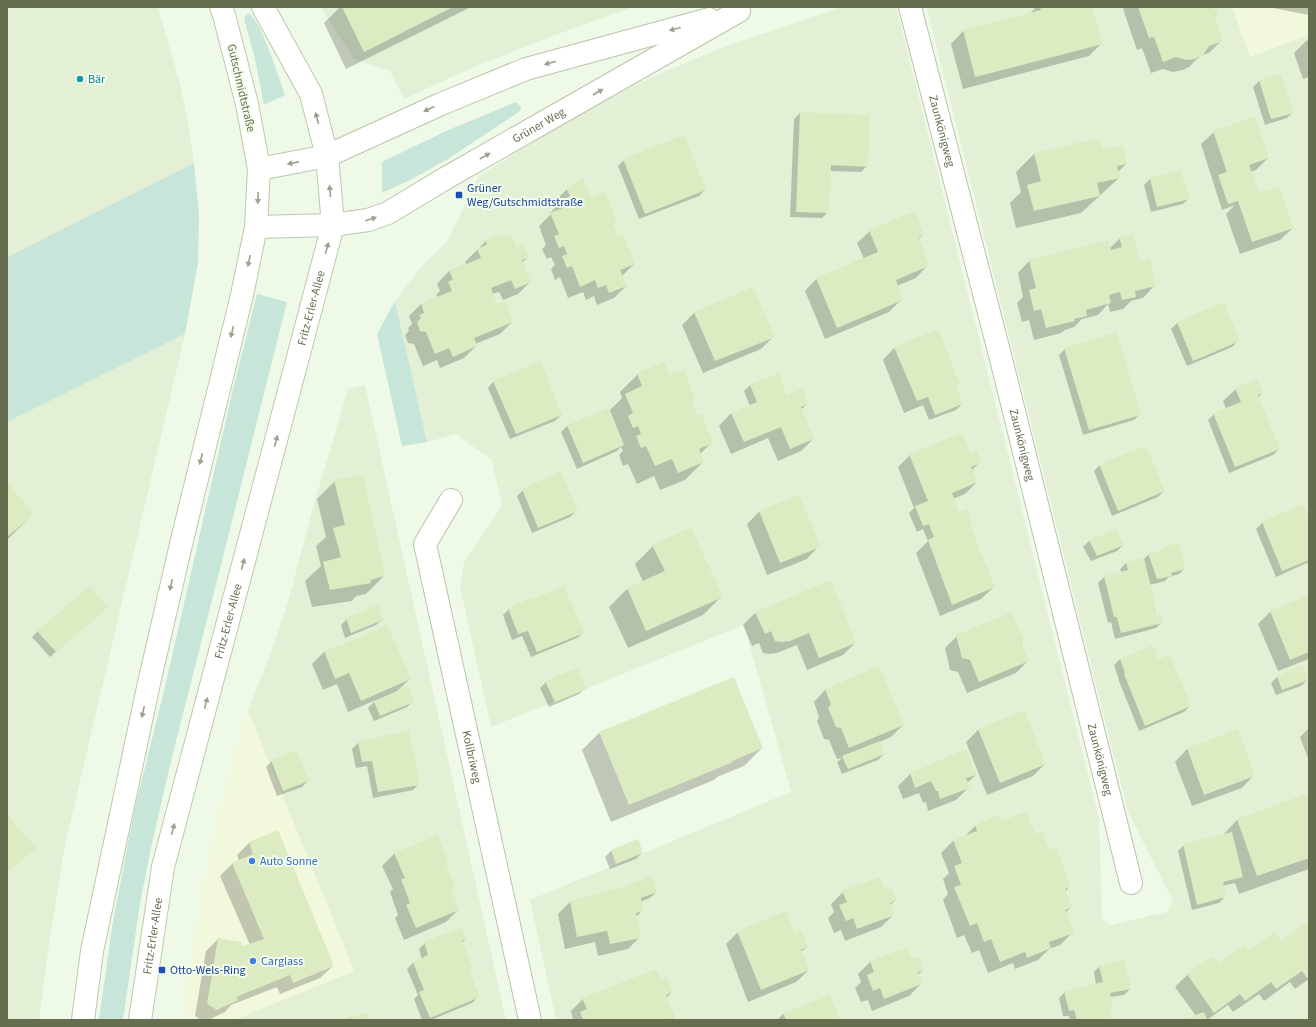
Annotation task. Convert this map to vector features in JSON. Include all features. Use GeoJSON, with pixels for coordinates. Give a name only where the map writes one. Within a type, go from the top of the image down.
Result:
{"type":"FeatureCollection","features":[{"type":"Feature","properties":{"kind":"street","name":"Gutschmidtstraße"},"geometry":{"type":"LineString","coordinates":[[221,7],[247,104],[259,169]]}},
{"type":"Feature","properties":{"kind":"street"},"geometry":{"type":"LineString","coordinates":[[83,1020],[92,951],[149,683],[240,302],[256,227],[259,169],[327,156],[311,94],[263,7]]}},
{"type":"Feature","properties":{"kind":"street","name":"Zaunkönigweg"},"geometry":{"type":"LineString","coordinates":[[910,7],[1001,359],[1131,883]]}},
{"type":"Feature","properties":{"kind":"street","name":"Grüner Weg"},"geometry":{"type":"LineString","coordinates":[[327,156],[441,104],[526,69],[745,9]]}},
{"type":"Feature","properties":{"kind":"street","name":"Grüner Weg"},"geometry":{"type":"LineString","coordinates":[[333,225],[368,220],[388,213],[452,174],[745,9]]}},
{"type":"Feature","properties":{"kind":"street","name":"Fritz-Erler-Allee"},"geometry":{"type":"LineString","coordinates":[[140,1020],[163,867],[333,225],[327,156]]}},
{"type":"Feature","properties":{"kind":"street"},"geometry":{"type":"LineString","coordinates":[[256,227],[333,225]]}},
{"type":"Feature","properties":{"kind":"street","name":"Kolibriweg"},"geometry":{"type":"LineString","coordinates":[[450,500],[425,544],[530,1020]]}},
{"type":"Feature","properties":{"kind":"shaded area"},"geometry":{"type":"Polygon","coordinates":[[[7,7],[158,7],[180,84],[188,122],[194,163],[7,257],[7,7]]]}},
{"type":"Feature","properties":{"kind":"shaded area"},"geometry":{"type":"Polygon","coordinates":[[[320,7],[633,7],[547,38],[476,66],[404,99],[390,71],[354,59],[320,7]]]}},
{"type":"Feature","properties":{"kind":"shaded area"},"geometry":{"type":"Polygon","coordinates":[[[842,7],[879,7],[880,9],[895,7],[897,10],[1099,819],[1102,919],[1111,925],[1167,912],[1173,901],[1128,812],[927,7],[1309,7],[1309,1020],[556,1020],[530,900],[791,792],[744,625],[491,727],[460,587],[464,562],[502,506],[492,460],[456,434],[427,442],[395,301],[422,266],[446,243],[479,176],[572,118],[649,78],[729,45],[842,7]]]}},
{"type":"Feature","properties":{"kind":"shaded area"},"geometry":{"type":"Polygon","coordinates":[[[1232,7],[1309,7],[1309,35],[1250,57],[1232,7]]]}},
{"type":"Feature","properties":{"kind":"shaded area"},"geometry":{"type":"Polygon","coordinates":[[[248,13],[253,17],[264,37],[285,95],[264,105],[255,59],[244,18],[248,13]]]}},
{"type":"Feature","properties":{"kind":"shaded area"},"geometry":{"type":"Polygon","coordinates":[[[516,102],[521,107],[520,111],[448,159],[414,178],[382,193],[382,162],[446,131],[516,102]]]}},
{"type":"Feature","properties":{"kind":"shaded area"},"geometry":{"type":"Polygon","coordinates":[[[194,163],[199,215],[198,263],[185,334],[7,422],[7,257],[194,163]]]}},
{"type":"Feature","properties":{"kind":"shaded area"},"geometry":{"type":"Polygon","coordinates":[[[257,294],[287,302],[173,753],[152,843],[140,903],[123,1020],[99,1020],[112,927],[134,812],[164,691],[234,385],[257,294]]]}},
{"type":"Feature","properties":{"kind":"shaded area"},"geometry":{"type":"Polygon","coordinates":[[[395,301],[427,442],[402,446],[377,334],[395,301]]]}},
{"type":"Feature","properties":{"kind":"shaded area"},"geometry":{"type":"Polygon","coordinates":[[[185,334],[65,845],[39,1020],[7,1020],[7,422],[185,334]]]}},
{"type":"Feature","properties":{"kind":"shaded area"},"geometry":{"type":"Polygon","coordinates":[[[365,385],[506,1020],[234,1020],[354,971],[248,711],[269,658],[288,602],[312,511],[348,389],[365,385]]]}},
{"type":"Feature","properties":{"kind":"shaded area"},"geometry":{"type":"Polygon","coordinates":[[[248,711],[354,971],[234,1020],[184,1020],[192,952],[205,877],[219,812],[236,745],[248,711]]]}},
{"type":"Feature","properties":{"kind":"building"},"geometry":{"type":"Polygon","coordinates":[[[342,7],[453,7],[364,52],[342,7]]]}},
{"type":"Feature","properties":{"kind":"building"},"geometry":{"type":"Polygon","coordinates":[[[1040,7],[1092,7],[1103,44],[975,77],[963,30],[1041,10],[1040,7]]]}},
{"type":"Feature","properties":{"kind":"building"},"geometry":{"type":"Polygon","coordinates":[[[1138,7],[1216,7],[1219,14],[1214,16],[1223,41],[1209,46],[1203,55],[1196,59],[1186,60],[1176,57],[1163,62],[1154,37],[1149,38],[1138,7]]]}},
{"type":"Feature","properties":{"kind":"building"},"geometry":{"type":"Polygon","coordinates":[[[1281,73],[1294,113],[1271,119],[1259,80],[1281,73]]]}},
{"type":"Feature","properties":{"kind":"building"},"geometry":{"type":"Polygon","coordinates":[[[800,112],[870,115],[868,167],[831,165],[829,213],[796,212],[800,112]]]}},
{"type":"Feature","properties":{"kind":"building"},"geometry":{"type":"Polygon","coordinates":[[[1255,116],[1269,158],[1249,165],[1259,193],[1279,186],[1294,228],[1252,242],[1238,201],[1228,204],[1218,175],[1227,172],[1213,131],[1255,116]]]}},
{"type":"Feature","properties":{"kind":"building"},"geometry":{"type":"Polygon","coordinates":[[[684,135],[706,190],[645,214],[623,159],[684,135]]]}},
{"type":"Feature","properties":{"kind":"building"},"geometry":{"type":"Polygon","coordinates":[[[1099,138],[1103,149],[1123,145],[1127,164],[1117,166],[1120,178],[1097,183],[1100,196],[1034,211],[1027,185],[1041,181],[1034,153],[1099,138]]]}},
{"type":"Feature","properties":{"kind":"building"},"geometry":{"type":"Polygon","coordinates":[[[1180,170],[1190,199],[1157,207],[1150,178],[1180,170]]]}},
{"type":"Feature","properties":{"kind":"building"},"geometry":{"type":"Polygon","coordinates":[[[583,178],[591,197],[605,191],[617,221],[613,222],[618,236],[623,234],[635,264],[620,270],[627,286],[609,293],[606,285],[598,288],[595,280],[580,287],[572,266],[567,268],[562,256],[567,254],[564,246],[559,248],[554,236],[559,234],[550,213],[565,207],[562,200],[570,196],[566,188],[583,178]]]}},
{"type":"Feature","properties":{"kind":"building"},"geometry":{"type":"Polygon","coordinates":[[[915,211],[924,235],[919,237],[929,266],[896,280],[903,300],[837,328],[816,278],[878,252],[869,230],[915,211]]]}},
{"type":"Feature","properties":{"kind":"building"},"geometry":{"type":"Polygon","coordinates":[[[500,234],[504,237],[511,234],[517,248],[523,245],[529,258],[522,260],[531,282],[515,289],[511,280],[491,288],[497,304],[505,301],[513,322],[474,338],[477,346],[453,357],[449,348],[435,354],[426,332],[420,331],[417,322],[421,318],[419,315],[424,313],[421,303],[452,291],[448,282],[453,279],[449,271],[481,258],[477,249],[486,245],[487,239],[500,234]]]}},
{"type":"Feature","properties":{"kind":"building"},"geometry":{"type":"Polygon","coordinates":[[[1133,234],[1140,261],[1150,259],[1156,286],[1135,291],[1136,297],[1122,300],[1120,292],[1109,295],[1111,303],[1086,310],[1087,316],[1074,319],[1075,321],[1046,328],[1041,309],[1034,311],[1029,290],[1036,288],[1029,260],[1108,240],[1111,250],[1122,247],[1119,237],[1133,234]]]}},
{"type":"Feature","properties":{"kind":"building"},"geometry":{"type":"Polygon","coordinates":[[[753,287],[775,337],[715,361],[694,312],[753,287]]]}},
{"type":"Feature","properties":{"kind":"building"},"geometry":{"type":"Polygon","coordinates":[[[1224,302],[1240,341],[1193,361],[1177,322],[1224,302]]]}},
{"type":"Feature","properties":{"kind":"building"},"geometry":{"type":"Polygon","coordinates":[[[938,329],[960,384],[956,386],[963,404],[935,415],[928,397],[917,401],[894,347],[938,329]]]}},
{"type":"Feature","properties":{"kind":"building"},"geometry":{"type":"Polygon","coordinates":[[[1117,332],[1141,415],[1089,430],[1064,348],[1117,332]]]}},
{"type":"Feature","properties":{"kind":"building"},"geometry":{"type":"Polygon","coordinates":[[[541,361],[562,415],[516,434],[493,381],[541,361]]]}},
{"type":"Feature","properties":{"kind":"building"},"geometry":{"type":"Polygon","coordinates":[[[664,362],[669,375],[684,370],[695,399],[691,401],[697,415],[701,413],[713,443],[699,449],[704,462],[678,473],[672,459],[655,466],[646,446],[641,448],[636,436],[641,434],[638,426],[633,428],[628,416],[633,413],[625,394],[642,386],[637,373],[664,362]]]}},
{"type":"Feature","properties":{"kind":"building"},"geometry":{"type":"Polygon","coordinates":[[[779,373],[787,395],[802,389],[808,404],[801,407],[814,439],[790,449],[781,427],[744,442],[731,413],[757,402],[750,385],[779,373]]]}},
{"type":"Feature","properties":{"kind":"building"},"geometry":{"type":"Polygon","coordinates":[[[1257,379],[1264,393],[1258,395],[1280,449],[1235,467],[1213,413],[1241,402],[1235,388],[1257,379]]]}},
{"type":"Feature","properties":{"kind":"building"},"geometry":{"type":"Polygon","coordinates":[[[609,408],[624,445],[583,463],[567,425],[609,408]]]}},
{"type":"Feature","properties":{"kind":"building"},"geometry":{"type":"Polygon","coordinates":[[[962,433],[970,453],[976,450],[981,463],[971,467],[978,482],[952,493],[959,512],[967,508],[972,522],[969,523],[995,587],[952,605],[928,540],[934,537],[929,524],[923,526],[915,506],[928,501],[909,454],[962,433]]]}},
{"type":"Feature","properties":{"kind":"building"},"geometry":{"type":"Polygon","coordinates":[[[1146,446],[1165,491],[1118,511],[1099,464],[1146,446]]]}},
{"type":"Feature","properties":{"kind":"building"},"geometry":{"type":"Polygon","coordinates":[[[561,471],[578,511],[538,528],[522,489],[561,471]]]}},
{"type":"Feature","properties":{"kind":"building"},"geometry":{"type":"Polygon","coordinates":[[[363,474],[385,576],[370,580],[371,583],[330,590],[323,562],[341,557],[333,528],[345,525],[334,480],[363,474]]]}},
{"type":"Feature","properties":{"kind":"building"},"geometry":{"type":"Polygon","coordinates":[[[7,482],[34,514],[7,537],[7,482]]]}},
{"type":"Feature","properties":{"kind":"building"},"geometry":{"type":"Polygon","coordinates":[[[799,495],[821,547],[780,563],[759,511],[799,495]]]}},
{"type":"Feature","properties":{"kind":"building"},"geometry":{"type":"Polygon","coordinates":[[[1303,504],[1309,518],[1309,560],[1282,571],[1262,522],[1303,504]]]}},
{"type":"Feature","properties":{"kind":"building"},"geometry":{"type":"Polygon","coordinates":[[[691,527],[723,597],[646,631],[627,588],[665,571],[652,545],[691,527]]]}},
{"type":"Feature","properties":{"kind":"building"},"geometry":{"type":"Polygon","coordinates":[[[1117,529],[1124,545],[1097,556],[1089,540],[1117,529]]]}},
{"type":"Feature","properties":{"kind":"building"},"geometry":{"type":"Polygon","coordinates":[[[1178,543],[1186,569],[1171,573],[1172,576],[1157,579],[1148,553],[1163,550],[1163,548],[1178,543]]]}},
{"type":"Feature","properties":{"kind":"building"},"geometry":{"type":"Polygon","coordinates":[[[1144,558],[1156,607],[1154,608],[1156,615],[1161,614],[1163,623],[1121,633],[1117,617],[1114,617],[1104,576],[1128,570],[1126,562],[1144,558]]]}},
{"type":"Feature","properties":{"kind":"building"},"geometry":{"type":"Polygon","coordinates":[[[831,580],[856,643],[819,658],[809,633],[790,641],[781,642],[775,641],[771,631],[765,634],[755,612],[831,580]]]}},
{"type":"Feature","properties":{"kind":"building"},"geometry":{"type":"Polygon","coordinates":[[[90,586],[108,607],[56,652],[37,631],[90,586]]]}},
{"type":"Feature","properties":{"kind":"building"},"geometry":{"type":"Polygon","coordinates":[[[564,586],[584,633],[537,652],[528,631],[518,634],[508,608],[530,598],[530,600],[564,586]]]}},
{"type":"Feature","properties":{"kind":"building"},"geometry":{"type":"Polygon","coordinates":[[[1309,595],[1309,652],[1290,660],[1270,611],[1309,595]]]}},
{"type":"Feature","properties":{"kind":"building"},"geometry":{"type":"Polygon","coordinates":[[[378,605],[383,620],[351,633],[346,618],[378,605]]]}},
{"type":"Feature","properties":{"kind":"building"},"geometry":{"type":"Polygon","coordinates":[[[1012,612],[1024,641],[1021,643],[1029,661],[979,682],[970,660],[962,658],[956,635],[1012,612]]]}},
{"type":"Feature","properties":{"kind":"building"},"geometry":{"type":"Polygon","coordinates":[[[387,625],[411,679],[361,701],[349,673],[335,679],[324,651],[387,625]]]}},
{"type":"Feature","properties":{"kind":"building"},"geometry":{"type":"Polygon","coordinates":[[[1153,645],[1158,659],[1170,655],[1191,706],[1145,726],[1124,674],[1125,673],[1120,659],[1153,645]]]}},
{"type":"Feature","properties":{"kind":"building"},"geometry":{"type":"Polygon","coordinates":[[[1302,665],[1308,680],[1282,690],[1277,676],[1302,665]]]}},
{"type":"Feature","properties":{"kind":"building"},"geometry":{"type":"Polygon","coordinates":[[[879,666],[904,725],[849,748],[841,728],[836,727],[828,708],[831,704],[825,689],[879,666]]]}},
{"type":"Feature","properties":{"kind":"building"},"geometry":{"type":"Polygon","coordinates":[[[577,668],[587,689],[555,702],[545,681],[577,668]]]}},
{"type":"Feature","properties":{"kind":"building"},"geometry":{"type":"Polygon","coordinates":[[[734,677],[763,748],[629,805],[599,732],[734,677]]]}},
{"type":"Feature","properties":{"kind":"building"},"geometry":{"type":"Polygon","coordinates":[[[409,686],[414,702],[380,716],[374,701],[409,686]]]}},
{"type":"Feature","properties":{"kind":"building"},"geometry":{"type":"Polygon","coordinates":[[[1024,710],[1046,764],[1000,783],[978,729],[1024,710]]]}},
{"type":"Feature","properties":{"kind":"building"},"geometry":{"type":"Polygon","coordinates":[[[1238,729],[1255,776],[1204,795],[1187,748],[1238,729]]]}},
{"type":"Feature","properties":{"kind":"building"},"geometry":{"type":"Polygon","coordinates":[[[409,730],[420,785],[378,792],[372,761],[362,762],[358,742],[409,730]]]}},
{"type":"Feature","properties":{"kind":"building"},"geometry":{"type":"Polygon","coordinates":[[[880,741],[885,754],[848,769],[842,756],[880,741]]]}},
{"type":"Feature","properties":{"kind":"building"},"geometry":{"type":"Polygon","coordinates":[[[966,749],[977,775],[966,778],[970,788],[940,799],[938,791],[936,791],[931,781],[915,788],[910,773],[966,749]]]}},
{"type":"Feature","properties":{"kind":"building"},"geometry":{"type":"Polygon","coordinates":[[[296,750],[309,781],[283,791],[271,760],[296,750]]]}},
{"type":"Feature","properties":{"kind":"building"},"geometry":{"type":"Polygon","coordinates":[[[1309,793],[1309,858],[1257,876],[1237,819],[1309,793]]]}},
{"type":"Feature","properties":{"kind":"building"},"geometry":{"type":"Polygon","coordinates":[[[1026,811],[1035,834],[1042,831],[1049,850],[1056,847],[1071,887],[1065,889],[1072,907],[1065,910],[1074,933],[1049,942],[1051,948],[1027,958],[1025,952],[1000,962],[991,939],[984,942],[977,923],[970,926],[954,887],[961,885],[954,866],[962,863],[953,840],[977,831],[975,825],[999,815],[1001,821],[1026,811]]]}},
{"type":"Feature","properties":{"kind":"building"},"geometry":{"type":"Polygon","coordinates":[[[7,814],[36,848],[7,873],[7,814]]]}},
{"type":"Feature","properties":{"kind":"building"},"geometry":{"type":"Polygon","coordinates":[[[278,830],[334,966],[293,983],[290,975],[236,997],[238,1000],[217,1010],[207,1004],[218,938],[241,942],[243,946],[264,939],[232,863],[253,854],[249,842],[278,830]]]}},
{"type":"Feature","properties":{"kind":"building"},"geometry":{"type":"Polygon","coordinates":[[[1232,832],[1243,877],[1223,882],[1226,897],[1197,905],[1183,844],[1232,832]]]}},
{"type":"Feature","properties":{"kind":"building"},"geometry":{"type":"Polygon","coordinates":[[[438,835],[448,861],[445,862],[455,886],[451,887],[459,910],[416,928],[406,905],[410,903],[401,879],[405,878],[394,853],[438,835]]]}},
{"type":"Feature","properties":{"kind":"building"},"geometry":{"type":"Polygon","coordinates":[[[638,839],[643,853],[616,864],[611,850],[638,839]]]}},
{"type":"Feature","properties":{"kind":"building"},"geometry":{"type":"Polygon","coordinates":[[[651,876],[657,892],[641,898],[643,911],[636,913],[641,938],[610,944],[607,931],[577,937],[570,901],[626,886],[651,876]]]}},
{"type":"Feature","properties":{"kind":"building"},"geometry":{"type":"Polygon","coordinates":[[[880,877],[885,889],[891,886],[897,900],[890,903],[895,915],[857,929],[853,918],[846,921],[839,905],[847,902],[842,891],[880,877]]]}},
{"type":"Feature","properties":{"kind":"building"},"geometry":{"type":"Polygon","coordinates":[[[786,911],[794,932],[801,929],[808,947],[801,950],[810,970],[761,990],[737,931],[786,911]]]}},
{"type":"Feature","properties":{"kind":"building"},"geometry":{"type":"Polygon","coordinates":[[[1307,922],[1309,925],[1309,977],[1307,978],[1302,971],[1276,989],[1271,982],[1245,1001],[1240,994],[1214,1013],[1187,974],[1213,956],[1219,963],[1244,945],[1249,951],[1275,932],[1281,941],[1307,922]]]}},
{"type":"Feature","properties":{"kind":"building"},"geometry":{"type":"Polygon","coordinates":[[[461,927],[467,939],[462,941],[473,969],[469,971],[480,997],[430,1018],[419,992],[424,990],[413,962],[428,955],[424,942],[461,927]]]}},
{"type":"Feature","properties":{"kind":"building"},"geometry":{"type":"Polygon","coordinates":[[[907,947],[912,959],[919,956],[924,970],[918,972],[922,984],[884,999],[880,988],[873,991],[867,975],[874,972],[870,961],[907,947]]]}},
{"type":"Feature","properties":{"kind":"building"},"geometry":{"type":"Polygon","coordinates":[[[1124,960],[1131,989],[1110,993],[1113,1007],[1110,1008],[1112,1020],[1077,1020],[1074,1010],[1069,1011],[1064,991],[1103,982],[1099,966],[1124,960]]]}},
{"type":"Feature","properties":{"kind":"building"},"geometry":{"type":"Polygon","coordinates":[[[656,969],[661,980],[667,977],[673,992],[666,995],[675,1017],[668,1020],[583,1020],[580,1012],[587,1009],[582,998],[656,969]]]}},
{"type":"Feature","properties":{"kind":"building"},"geometry":{"type":"Polygon","coordinates":[[[830,995],[840,1020],[786,1020],[783,1013],[830,995]]]}},
{"type":"Feature","properties":{"kind":"building"},"geometry":{"type":"Polygon","coordinates":[[[366,1012],[370,1020],[341,1020],[352,1016],[353,1017],[366,1012]]]}},
{"type":"Feature","properties":{"kind":"building"},"geometry":{"type":"Polygon","coordinates":[[[1204,1012],[1207,1020],[1181,1020],[1204,1012]]]}},
{"type":"Feature","properties":{"kind":"place","name":"Bär"},"geometry":{"type":"Point","coordinates":[80,79]}},
{"type":"Feature","properties":{"kind":"place","name":"Grüner Weg/Gutschmidtstraße"},"geometry":{"type":"Point","coordinates":[459,195]}},
{"type":"Feature","properties":{"kind":"place","name":"Auto Sonne"},"geometry":{"type":"Point","coordinates":[252,861]}},
{"type":"Feature","properties":{"kind":"place","name":"Carglass"},"geometry":{"type":"Point","coordinates":[253,961]}},
{"type":"Feature","properties":{"kind":"place","name":"Otto-Wels-Ring"},"geometry":{"type":"Point","coordinates":[162,970]}}]}
